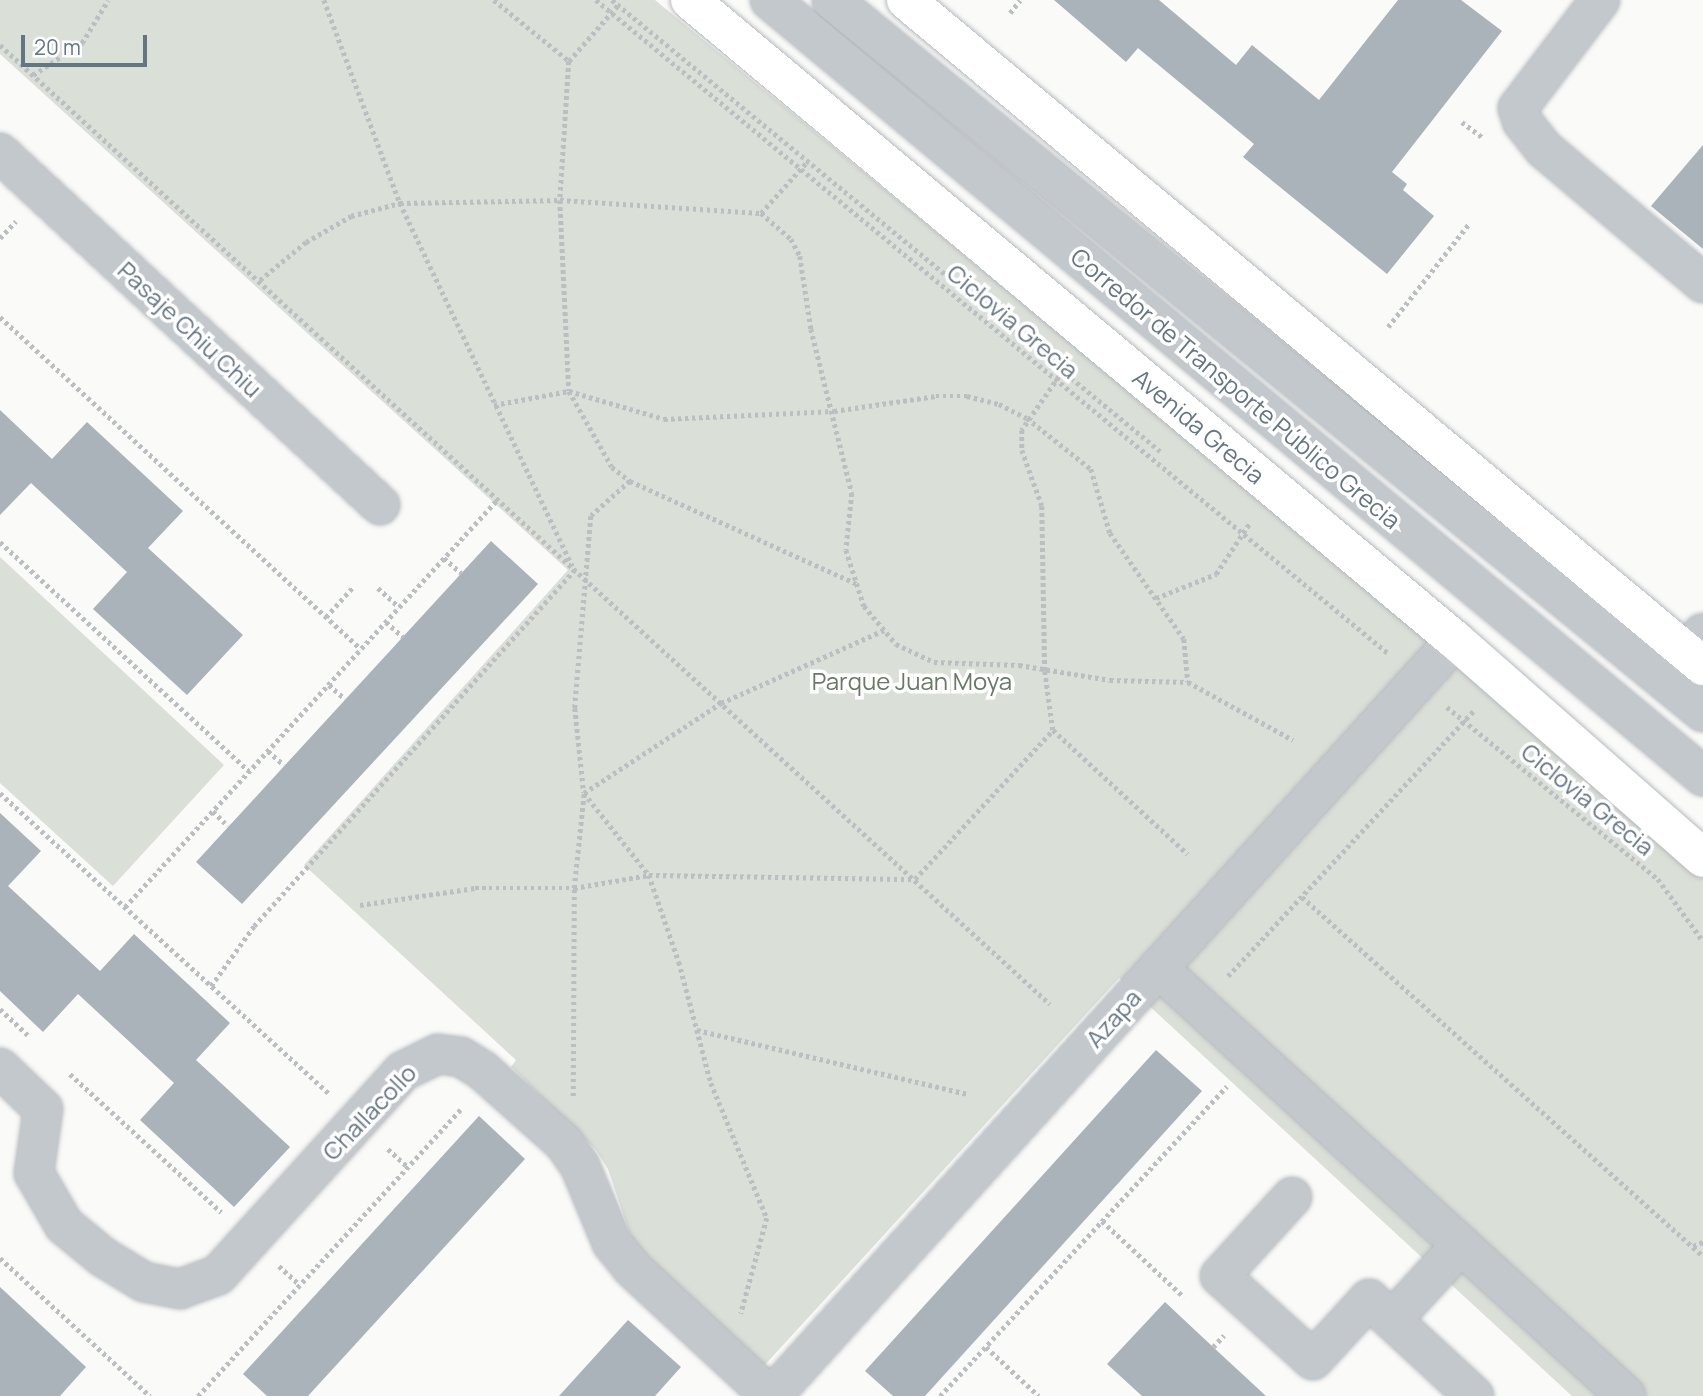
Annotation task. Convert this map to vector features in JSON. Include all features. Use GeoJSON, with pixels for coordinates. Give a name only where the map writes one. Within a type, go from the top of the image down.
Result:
{"type":"FeatureCollection","features":[{"type":"Feature","properties":{"kind":"main road","name":"Avenida Grecia"},"geometry":{"type":"LineString","coordinates":[[690,0],[1455,640],[1703,858]]}},
{"type":"Feature","properties":{"kind":"main road"},"geometry":{"type":"LineString","coordinates":[[906,0],[1698,651]]}},
{"type":"Feature","properties":{"kind":"street","name":"Corredor de Transporte Público Grecia"},"geometry":{"type":"LineString","coordinates":[[769,0],[1703,776]]}},
{"type":"Feature","properties":{"kind":"street","name":"Corredor de Transporte Público Grecia"},"geometry":{"type":"LineString","coordinates":[[832,0],[1703,712]]}},
{"type":"Feature","properties":{"kind":"street"},"geometry":{"type":"LineString","coordinates":[[1600,0],[1518,108],[1544,149],[1703,283]]}},
{"type":"Feature","properties":{"kind":"street","name":"Pasaje Chiu Chiu"},"geometry":{"type":"LineString","coordinates":[[0,153],[380,505]]}},
{"type":"Feature","properties":{"kind":"street","name":"Azapa"},"geometry":{"type":"LineString","coordinates":[[771,1396],[1455,640]]}},
{"type":"Feature","properties":{"kind":"street"},"geometry":{"type":"LineString","coordinates":[[1158,968],[1626,1396]]}},
{"type":"Feature","properties":{"kind":"street","name":"Challacollo"},"geometry":{"type":"LineString","coordinates":[[0,1068],[43,1109],[34,1173],[64,1225],[103,1257],[144,1282],[180,1289],[218,1275],[417,1060],[438,1054],[461,1057],[491,1077],[564,1143],[580,1166],[607,1234],[632,1268],[771,1396]]}},
{"type":"Feature","properties":{"kind":"street"},"geometry":{"type":"LineString","coordinates":[[1293,1197],[1220,1276],[1313,1360],[1369,1299],[1474,1396]]}},
{"type":"Feature","properties":{"kind":"street"},"geometry":{"type":"LineString","coordinates":[[1392,1320],[1461,1245]]}},
{"type":"Feature","properties":{"kind":"path"},"geometry":{"type":"LineString","coordinates":[[33,75],[82,43],[108,0]]}},
{"type":"Feature","properties":{"kind":"path"},"geometry":{"type":"LineString","coordinates":[[324,0],[400,203],[574,570]]}},
{"type":"Feature","properties":{"kind":"path"},"geometry":{"type":"LineString","coordinates":[[494,0],[569,61]]}},
{"type":"Feature","properties":{"kind":"path","name":"Ciclovia Grecia"},"geometry":{"type":"LineString","coordinates":[[596,0],[1398,662]]}},
{"type":"Feature","properties":{"kind":"path"},"geometry":{"type":"LineString","coordinates":[[612,0],[1166,456]]}},
{"type":"Feature","properties":{"kind":"path"},"geometry":{"type":"LineString","coordinates":[[1010,13],[1020,0]]}},
{"type":"Feature","properties":{"kind":"path"},"geometry":{"type":"LineString","coordinates":[[618,5],[569,61],[561,200],[569,391],[612,467],[630,481],[857,584]]}},
{"type":"Feature","properties":{"kind":"path"},"geometry":{"type":"LineString","coordinates":[[0,45],[1050,1004]]}},
{"type":"Feature","properties":{"kind":"path"},"geometry":{"type":"LineString","coordinates":[[761,213],[807,162]]}},
{"type":"Feature","properties":{"kind":"path"},"geometry":{"type":"LineString","coordinates":[[260,281],[306,242],[351,216],[400,203],[561,200],[761,213],[791,239],[800,256],[810,328],[834,411],[852,493],[846,550],[864,606],[896,644],[934,662],[1019,665],[1110,680],[1188,682],[1293,740]]}},
{"type":"Feature","properties":{"kind":"path"},"geometry":{"type":"LineString","coordinates":[[1388,327],[1468,225]]}},
{"type":"Feature","properties":{"kind":"path"},"geometry":{"type":"LineString","coordinates":[[0,317],[361,649]]}},
{"type":"Feature","properties":{"kind":"path"},"geometry":{"type":"LineString","coordinates":[[1063,372],[1027,418],[1021,430],[1022,450],[1042,506],[1045,671],[1054,730],[1188,855]]}},
{"type":"Feature","properties":{"kind":"path"},"geometry":{"type":"LineString","coordinates":[[494,405],[569,391],[663,419],[834,411],[967,396],[1027,418],[1091,469],[1110,533],[1184,639],[1188,682]]}},
{"type":"Feature","properties":{"kind":"path"},"geometry":{"type":"LineString","coordinates":[[573,1102],[574,888],[584,793],[575,708],[585,579],[591,516],[630,481]]}},
{"type":"Feature","properties":{"kind":"path"},"geometry":{"type":"LineString","coordinates":[[125,907],[498,499]]}},
{"type":"Feature","properties":{"kind":"path"},"geometry":{"type":"LineString","coordinates":[[1238,516],[1259,533]]}},
{"type":"Feature","properties":{"kind":"path"},"geometry":{"type":"LineString","coordinates":[[1156,598],[1216,573],[1249,524]]}},
{"type":"Feature","properties":{"kind":"path"},"geometry":{"type":"LineString","coordinates":[[0,542],[249,771]]}},
{"type":"Feature","properties":{"kind":"path"},"geometry":{"type":"LineString","coordinates":[[444,558],[461,573]]}},
{"type":"Feature","properties":{"kind":"path"},"geometry":{"type":"LineString","coordinates":[[211,986],[254,926],[574,570]]}},
{"type":"Feature","properties":{"kind":"path"},"geometry":{"type":"LineString","coordinates":[[326,617],[352,588]]}},
{"type":"Feature","properties":{"kind":"path"},"geometry":{"type":"LineString","coordinates":[[378,588],[399,607]]}},
{"type":"Feature","properties":{"kind":"path"},"geometry":{"type":"LineString","coordinates":[[386,622],[402,637]]}},
{"type":"Feature","properties":{"kind":"path"},"geometry":{"type":"LineString","coordinates":[[584,793],[721,703],[884,630]]}},
{"type":"Feature","properties":{"kind":"path"},"geometry":{"type":"LineString","coordinates":[[329,685],[345,699]]}},
{"type":"Feature","properties":{"kind":"path","name":"Ciclovia Grecia"},"geometry":{"type":"LineString","coordinates":[[1437,699],[1658,879],[1703,941]]}},
{"type":"Feature","properties":{"kind":"path"},"geometry":{"type":"LineString","coordinates":[[1200,1006],[1474,709]]}},
{"type":"Feature","properties":{"kind":"path"},"geometry":{"type":"LineString","coordinates":[[360,905],[475,888],[574,888],[649,875],[915,880],[1054,730]]}},
{"type":"Feature","properties":{"kind":"path"},"geometry":{"type":"LineString","coordinates":[[268,751],[284,765]]}},
{"type":"Feature","properties":{"kind":"path"},"geometry":{"type":"LineString","coordinates":[[0,793],[408,1167]]}},
{"type":"Feature","properties":{"kind":"path"},"geometry":{"type":"LineString","coordinates":[[584,793],[649,875],[711,1083],[767,1218],[726,1356]]}},
{"type":"Feature","properties":{"kind":"path"},"geometry":{"type":"LineString","coordinates":[[213,811],[228,826]]}},
{"type":"Feature","properties":{"kind":"path"},"geometry":{"type":"LineString","coordinates":[[1302,897],[1703,1256]]}},
{"type":"Feature","properties":{"kind":"path"},"geometry":{"type":"LineString","coordinates":[[0,1009],[30,1037]]}},
{"type":"Feature","properties":{"kind":"path"},"geometry":{"type":"LineString","coordinates":[[697,1030],[967,1094]]}},
{"type":"Feature","properties":{"kind":"path"},"geometry":{"type":"LineString","coordinates":[[60,1064],[300,1285]]}},
{"type":"Feature","properties":{"kind":"path"},"geometry":{"type":"LineString","coordinates":[[198,1396],[491,1077]]}},
{"type":"Feature","properties":{"kind":"path"},"geometry":{"type":"LineString","coordinates":[[940,1396],[1234,1078]]}},
{"type":"Feature","properties":{"kind":"path"},"geometry":{"type":"LineString","coordinates":[[1693,1246],[1703,1242]]}},
{"type":"Feature","properties":{"kind":"path"},"geometry":{"type":"LineString","coordinates":[[0,1258],[150,1396]]}},
{"type":"Feature","properties":{"kind":"path"},"geometry":{"type":"LineString","coordinates":[[1213,1347],[1225,1335]]}},
{"type":"Feature","properties":{"kind":"path"},"geometry":{"type":"LineString","coordinates":[[986,1347],[1039,1396]]}},
{"type":"Feature","properties":{"kind":"green space","name":"Parque Juan Moya"},"geometry":{"type":"Polygon","coordinates":[[[0,0],[655,0],[1598,778],[1703,872],[1703,1396],[1572,1396],[1119,978],[763,1367],[647,1259],[631,1237],[608,1169],[596,1150],[511,1067],[516,1060],[304,865],[568,570],[0,54],[0,0]]]}},
{"type":"Feature","properties":{"kind":"green space"},"geometry":{"type":"Polygon","coordinates":[[[0,557],[224,765],[113,886],[0,783],[0,557]]]}},
{"type":"Feature","properties":{"kind":"building"},"geometry":{"type":"Polygon","coordinates":[[[1054,0],[1159,0],[1236,65],[1252,45],[1319,100],[1398,0],[1461,0],[1502,31],[1392,172],[1407,184],[1403,190],[1434,216],[1387,274],[1243,157],[1254,144],[1138,48],[1126,62],[1054,0]]]}},
{"type":"Feature","properties":{"kind":"building"},"geometry":{"type":"Polygon","coordinates":[[[1703,145],[1703,249],[1651,206],[1703,145]]]}},
{"type":"Feature","properties":{"kind":"building"},"geometry":{"type":"Polygon","coordinates":[[[0,410],[52,459],[87,422],[183,511],[148,548],[243,635],[187,695],[93,609],[127,572],[31,483],[0,515],[0,410]]]}},
{"type":"Feature","properties":{"kind":"building"},"geometry":{"type":"Polygon","coordinates":[[[491,541],[538,584],[242,904],[196,862],[491,541]]]}},
{"type":"Feature","properties":{"kind":"building"},"geometry":{"type":"Polygon","coordinates":[[[0,813],[41,851],[8,886],[100,971],[134,934],[230,1023],[196,1060],[290,1147],[234,1207],[140,1120],[174,1083],[78,994],[43,1032],[0,991],[0,813]]]}},
{"type":"Feature","properties":{"kind":"building"},"geometry":{"type":"Polygon","coordinates":[[[1156,1050],[1202,1091],[925,1396],[893,1396],[865,1371],[1156,1050]]]}},
{"type":"Feature","properties":{"kind":"building"},"geometry":{"type":"Polygon","coordinates":[[[479,1116],[525,1159],[308,1396],[267,1396],[243,1374],[479,1116]]]}},
{"type":"Feature","properties":{"kind":"building"},"geometry":{"type":"Polygon","coordinates":[[[0,1287],[86,1367],[60,1396],[0,1396],[0,1287]]]}},
{"type":"Feature","properties":{"kind":"building"},"geometry":{"type":"Polygon","coordinates":[[[1165,1302],[1266,1396],[1142,1396],[1107,1364],[1165,1302]]]}},
{"type":"Feature","properties":{"kind":"building"},"geometry":{"type":"Polygon","coordinates":[[[628,1320],[681,1367],[655,1396],[559,1396],[628,1320]]]}}]}
